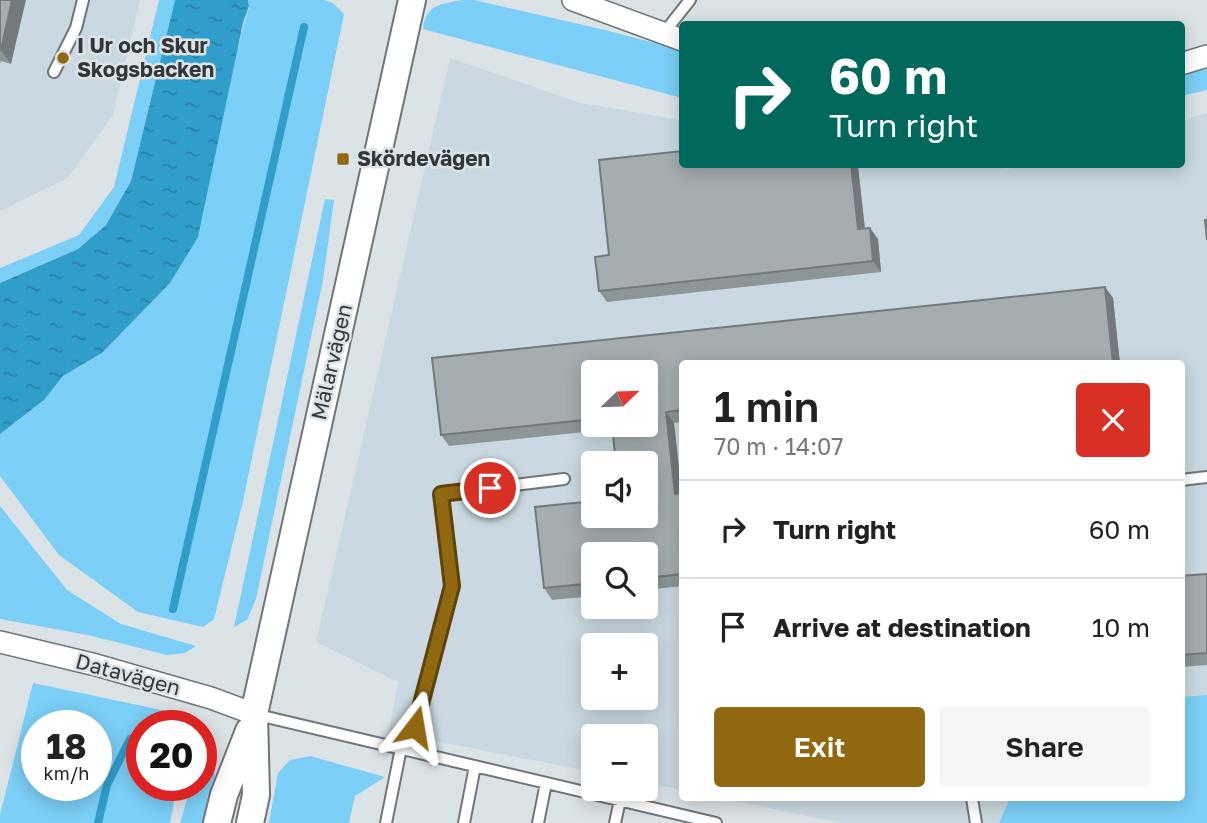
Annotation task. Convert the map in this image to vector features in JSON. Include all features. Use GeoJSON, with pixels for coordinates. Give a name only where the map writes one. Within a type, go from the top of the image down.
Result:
{"type":"FeatureCollection","features":[{"type":"Feature","properties":{"kind":"street","name":"Mälarvägen"},"geometry":{"type":"LineString","coordinates":[[218,823],[224,795],[253,719],[412,0]]}},
{"type":"Feature","properties":{"kind":"street"},"geometry":{"type":"LineString","coordinates":[[573,0],[673,37]]}},
{"type":"Feature","properties":{"kind":"street"},"geometry":{"type":"LineString","coordinates":[[1185,63],[1207,56]]}},
{"type":"Feature","properties":{"kind":"street","name":"Datavägen"},"geometry":{"type":"LineString","coordinates":[[1,647],[96,665],[211,698],[253,719]]}},
{"type":"Feature","properties":{"kind":"street","name":"Mälarvägen"},"geometry":{"type":"LineString","coordinates":[[250,823],[256,795],[253,719]]}},
{"type":"Feature","properties":{"kind":"lane"},"geometry":{"type":"LineString","coordinates":[[54,72],[76,27],[83,0]]}},
{"type":"Feature","properties":{"kind":"lane"},"geometry":{"type":"LineString","coordinates":[[680,21],[690,0]]}},
{"type":"Feature","properties":{"kind":"lane"},"geometry":{"type":"LineString","coordinates":[[1185,480],[1207,477]]}},
{"type":"Feature","properties":{"kind":"lane"},"geometry":{"type":"LineString","coordinates":[[386,823],[452,586],[441,494],[564,478]]}},
{"type":"Feature","properties":{"kind":"lane"},"geometry":{"type":"LineString","coordinates":[[253,719],[405,749],[581,791]]}},
{"type":"Feature","properties":{"kind":"lane"},"geometry":{"type":"LineString","coordinates":[[464,823],[475,766]]}},
{"type":"Feature","properties":{"kind":"lane"},"geometry":{"type":"LineString","coordinates":[[538,823],[546,783]]}},
{"type":"Feature","properties":{"kind":"lane"},"geometry":{"type":"LineString","coordinates":[[615,823],[620,801]]}},
{"type":"Feature","properties":{"kind":"lane"},"geometry":{"type":"LineString","coordinates":[[624,801],[693,820],[716,823]]}},
{"type":"Feature","properties":{"kind":"lane"},"geometry":{"type":"LineString","coordinates":[[972,801],[976,823]]}},
{"type":"Feature","properties":{"kind":"shaded area","name":"I Ur och Skur Skogsbacken"},"geometry":{"type":"Polygon","coordinates":[[[0,0],[140,0],[113,115],[68,178],[0,211],[0,0]]]}},
{"type":"Feature","properties":{"kind":"shaded area"},"geometry":{"type":"Polygon","coordinates":[[[159,0],[175,0],[131,181],[106,225],[78,249],[0,283],[0,268],[79,235],[114,187],[159,0]]]}},
{"type":"Feature","properties":{"kind":"shaded area"},"geometry":{"type":"Polygon","coordinates":[[[248,0],[324,0],[333,3],[344,14],[243,501],[214,619],[203,627],[138,612],[59,555],[0,476],[0,434],[44,400],[63,376],[102,353],[170,283],[249,7],[248,0]]]}},
{"type":"Feature","properties":{"kind":"shaded area"},"geometry":{"type":"Polygon","coordinates":[[[474,0],[679,49],[679,97],[423,29],[427,14],[441,4],[474,0]]]}},
{"type":"Feature","properties":{"kind":"shaded area"},"geometry":{"type":"Polygon","coordinates":[[[450,58],[581,103],[679,119],[679,168],[1185,168],[1185,120],[1207,113],[1207,823],[841,823],[735,801],[1185,801],[1185,360],[679,360],[679,789],[658,785],[658,724],[581,724],[581,770],[389,732],[398,682],[316,642],[450,58]]]}},
{"type":"Feature","properties":{"kind":"shaded area"},"geometry":{"type":"Polygon","coordinates":[[[1207,67],[1207,90],[1185,95],[1185,74],[1207,67]]]}},
{"type":"Feature","properties":{"kind":"shaded area"},"geometry":{"type":"Polygon","coordinates":[[[325,199],[334,200],[323,280],[256,599],[247,620],[234,627],[325,199]]]}},
{"type":"Feature","properties":{"kind":"shaded area"},"geometry":{"type":"Polygon","coordinates":[[[0,506],[67,590],[121,624],[196,646],[185,653],[167,655],[88,635],[0,619],[0,506]]]}},
{"type":"Feature","properties":{"kind":"shaded area"},"geometry":{"type":"Polygon","coordinates":[[[33,683],[162,710],[126,710],[126,801],[174,801],[170,823],[0,823],[21,731],[21,801],[112,801],[112,710],[26,710],[33,683]]]}},
{"type":"Feature","properties":{"kind":"shaded area"},"geometry":{"type":"Polygon","coordinates":[[[1207,695],[1207,823],[999,823],[1009,801],[1185,801],[1185,697],[1207,695]]]}},
{"type":"Feature","properties":{"kind":"shaded area"},"geometry":{"type":"Polygon","coordinates":[[[310,756],[385,777],[355,796],[349,823],[269,823],[278,773],[290,760],[310,756]]]}},
{"type":"Feature","properties":{"kind":"shaded area"},"geometry":{"type":"Polygon","coordinates":[[[187,801],[212,801],[207,823],[180,823],[187,801]]]}},
{"type":"Feature","properties":{"kind":"water"},"geometry":{"type":"Polygon","coordinates":[[[175,0],[248,0],[249,6],[243,23],[198,237],[170,283],[102,353],[63,376],[44,400],[0,434],[0,283],[78,249],[106,225],[131,181],[175,0]]]}},
{"type":"Feature","properties":{"kind":"building"},"geometry":{"type":"Polygon","coordinates":[[[0,0],[12,0],[1,50],[0,49],[0,0]]]}},
{"type":"Feature","properties":{"kind":"building"},"geometry":{"type":"Polygon","coordinates":[[[679,151],[679,168],[851,168],[858,229],[870,228],[873,261],[599,291],[595,257],[609,255],[599,160],[679,151]]]}},
{"type":"Feature","properties":{"kind":"building"},"geometry":{"type":"Polygon","coordinates":[[[1105,287],[1113,360],[679,360],[679,410],[666,412],[675,494],[679,493],[679,574],[658,577],[658,542],[581,542],[581,584],[544,588],[535,507],[581,502],[581,528],[658,528],[658,451],[615,451],[613,438],[658,438],[658,360],[581,360],[581,420],[441,435],[432,358],[1105,287]]]}},
{"type":"Feature","properties":{"kind":"building"},"geometry":{"type":"Polygon","coordinates":[[[1207,574],[1207,653],[1185,655],[1185,576],[1207,574]]]}},
{"type":"Feature","properties":{"kind":"waterway"},"geometry":{"type":"LineString","coordinates":[[173,609],[304,27]]}},
{"type":"Feature","properties":{"kind":"waterway"},"geometry":{"type":"LineString","coordinates":[[98,823],[107,785],[126,747]]}},
{"type":"Feature","properties":{"kind":"place","name":"I Ur och Skur Skogsbacken"},"geometry":{"type":"Point","coordinates":[63,58]}},
{"type":"Feature","properties":{"kind":"place","name":"Skördevägen"},"geometry":{"type":"Point","coordinates":[343,159]}},
{"type":"Feature","properties":{"kind":"route"},"geometry":{"type":"LineString","coordinates":[[415,727],[452,586],[441,494],[490,488]]}}]}
